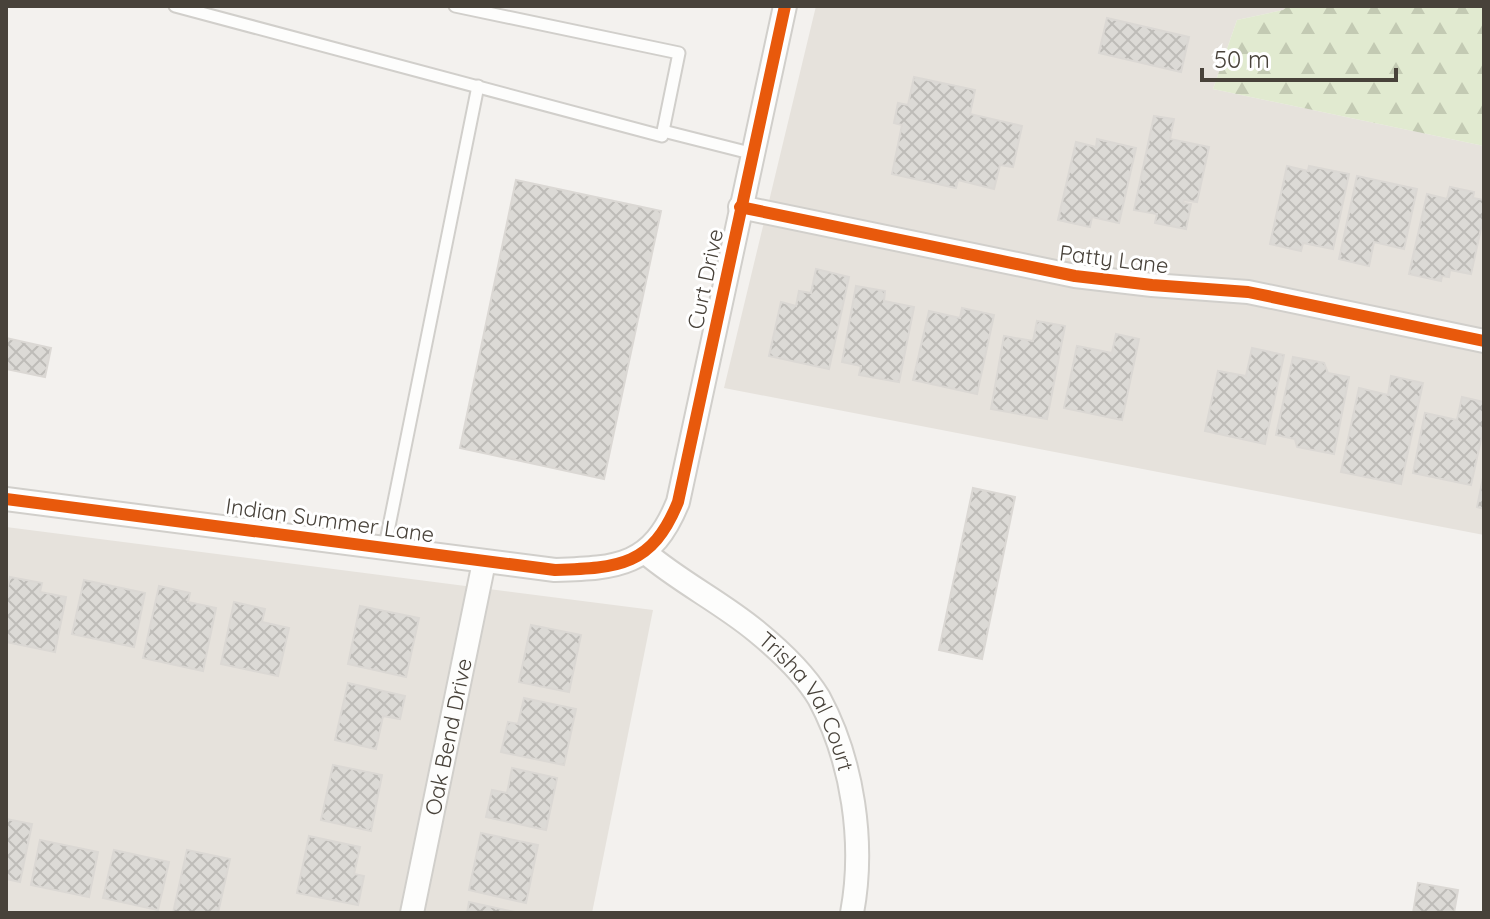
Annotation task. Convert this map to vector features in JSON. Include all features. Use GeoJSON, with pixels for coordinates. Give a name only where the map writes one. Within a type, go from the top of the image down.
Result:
{"type":"FeatureCollection","features":[{"type":"Feature","properties":{"kind":"street","name":"Curt Drive"},"geometry":{"type":"LineString","coordinates":[[646,553],[664,531],[678,502],[783,6]]}},
{"type":"Feature","properties":{"kind":"street","name":"Patty Lane"},"geometry":{"type":"LineString","coordinates":[[740,207],[1075,276],[1248,292],[1484,341]]}},
{"type":"Feature","properties":{"kind":"street","name":"Indian Summer Lane"},"geometry":{"type":"LineString","coordinates":[[6,499],[555,570],[593,569],[620,564],[646,553]]}},
{"type":"Feature","properties":{"kind":"street","name":"Trisha Val Court"},"geometry":{"type":"LineString","coordinates":[[646,553],[672,575],[754,630],[786,658],[817,695],[840,744],[851,792],[857,862],[852,913]]}},
{"type":"Feature","properties":{"kind":"street","name":"Oak Bend Drive"},"geometry":{"type":"LineString","coordinates":[[412,913],[484,562]]}},
{"type":"Feature","properties":{"kind":"lane"},"geometry":{"type":"LineString","coordinates":[[175,6],[662,136],[679,53],[455,6]]}},
{"type":"Feature","properties":{"kind":"lane"},"geometry":{"type":"LineString","coordinates":[[385,546],[478,86]]}},
{"type":"Feature","properties":{"kind":"lane"},"geometry":{"type":"LineString","coordinates":[[663,131],[754,154]]}},
{"type":"Feature","properties":{"kind":"shaded area"},"geometry":{"type":"Polygon","coordinates":[[[816,6],[1288,6],[1283,10],[1237,20],[1213,89],[1484,146],[1484,535],[724,388],[816,6]]]}},
{"type":"Feature","properties":{"kind":"shaded area"},"geometry":{"type":"Polygon","coordinates":[[[6,527],[653,610],[592,913],[6,913],[6,527]]]}},
{"type":"Feature","properties":{"kind":"green space"},"geometry":{"type":"Polygon","coordinates":[[[1288,6],[1484,6],[1484,146],[1213,89],[1237,20],[1283,10],[1288,6]]]}},
{"type":"Feature","properties":{"kind":"building"},"geometry":{"type":"Polygon","coordinates":[[[1107,18],[1189,37],[1181,72],[1099,53],[1107,18]]]}},
{"type":"Feature","properties":{"kind":"building"},"geometry":{"type":"Polygon","coordinates":[[[914,77],[975,90],[970,114],[1022,126],[1013,167],[1000,165],[994,189],[958,180],[956,188],[892,174],[902,125],[894,123],[898,103],[908,105],[914,77]]]}},
{"type":"Feature","properties":{"kind":"building"},"geometry":{"type":"Polygon","coordinates":[[[1154,116],[1174,119],[1170,139],[1209,147],[1197,202],[1184,200],[1183,203],[1191,204],[1186,229],[1155,223],[1157,214],[1134,210],[1154,116]]]}},
{"type":"Feature","properties":{"kind":"building"},"geometry":{"type":"Polygon","coordinates":[[[1097,139],[1136,148],[1119,223],[1092,217],[1090,227],[1058,220],[1076,142],[1096,147],[1097,139]]]}},
{"type":"Feature","properties":{"kind":"building"},"geometry":{"type":"Polygon","coordinates":[[[1287,166],[1308,171],[1309,166],[1349,174],[1333,249],[1303,243],[1301,251],[1270,244],[1287,166]]]}},
{"type":"Feature","properties":{"kind":"building"},"geometry":{"type":"Polygon","coordinates":[[[1357,176],[1417,189],[1404,249],[1374,242],[1369,266],[1339,259],[1357,176]]]}},
{"type":"Feature","properties":{"kind":"building"},"geometry":{"type":"Polygon","coordinates":[[[516,180],[661,211],[604,479],[460,448],[516,180]]]}},
{"type":"Feature","properties":{"kind":"building"},"geometry":{"type":"Polygon","coordinates":[[[1450,187],[1474,192],[1473,198],[1484,200],[1484,215],[1471,274],[1450,270],[1449,277],[1442,276],[1441,281],[1409,274],[1427,194],[1447,199],[1450,187]]]}},
{"type":"Feature","properties":{"kind":"building"},"geometry":{"type":"Polygon","coordinates":[[[816,269],[849,277],[829,369],[769,356],[781,302],[796,306],[799,291],[811,293],[816,269]]]}},
{"type":"Feature","properties":{"kind":"building"},"geometry":{"type":"Polygon","coordinates":[[[856,286],[885,291],[884,301],[914,307],[899,382],[859,375],[861,366],[842,362],[856,286]]]}},
{"type":"Feature","properties":{"kind":"building"},"geometry":{"type":"Polygon","coordinates":[[[962,308],[994,315],[977,394],[913,380],[929,311],[960,318],[962,308]]]}},
{"type":"Feature","properties":{"kind":"building"},"geometry":{"type":"Polygon","coordinates":[[[1037,321],[1065,326],[1047,419],[991,409],[1004,336],[1033,341],[1037,321]]]}},
{"type":"Feature","properties":{"kind":"building"},"geometry":{"type":"Polygon","coordinates":[[[1116,334],[1139,339],[1122,420],[1064,408],[1077,346],[1112,353],[1116,334]]]}},
{"type":"Feature","properties":{"kind":"building"},"geometry":{"type":"Polygon","coordinates":[[[6,338],[51,348],[45,377],[6,369],[6,338]]]}},
{"type":"Feature","properties":{"kind":"building"},"geometry":{"type":"Polygon","coordinates":[[[1252,348],[1284,355],[1265,444],[1205,431],[1218,371],[1246,376],[1252,348]]]}},
{"type":"Feature","properties":{"kind":"building"},"geometry":{"type":"Polygon","coordinates":[[[1293,357],[1324,363],[1328,373],[1349,377],[1334,454],[1297,447],[1295,439],[1276,435],[1293,357]]]}},
{"type":"Feature","properties":{"kind":"building"},"geometry":{"type":"Polygon","coordinates":[[[1391,376],[1423,383],[1401,484],[1341,472],[1359,388],[1388,395],[1391,376]]]}},
{"type":"Feature","properties":{"kind":"building"},"geometry":{"type":"Polygon","coordinates":[[[1462,397],[1484,402],[1484,426],[1471,485],[1413,473],[1425,413],[1457,420],[1462,397]]]}},
{"type":"Feature","properties":{"kind":"building"},"geometry":{"type":"Polygon","coordinates":[[[1484,473],[1484,509],[1477,507],[1484,473]]]}},
{"type":"Feature","properties":{"kind":"building"},"geometry":{"type":"Polygon","coordinates":[[[973,488],[1015,497],[982,659],[939,650],[973,488]]]}},
{"type":"Feature","properties":{"kind":"building"},"geometry":{"type":"Polygon","coordinates":[[[10,577],[42,583],[40,592],[66,597],[55,652],[6,642],[6,595],[10,577]]]}},
{"type":"Feature","properties":{"kind":"building"},"geometry":{"type":"Polygon","coordinates":[[[84,580],[145,593],[134,647],[72,634],[84,580]]]}},
{"type":"Feature","properties":{"kind":"building"},"geometry":{"type":"Polygon","coordinates":[[[159,586],[190,593],[188,602],[216,608],[203,671],[143,658],[159,586]]]}},
{"type":"Feature","properties":{"kind":"building"},"geometry":{"type":"Polygon","coordinates":[[[234,602],[265,609],[262,622],[289,628],[278,676],[221,664],[234,602]]]}},
{"type":"Feature","properties":{"kind":"building"},"geometry":{"type":"Polygon","coordinates":[[[360,606],[419,618],[406,677],[348,664],[360,606]]]}},
{"type":"Feature","properties":{"kind":"building"},"geometry":{"type":"Polygon","coordinates":[[[531,625],[581,635],[569,692],[519,682],[531,625]]]}},
{"type":"Feature","properties":{"kind":"building"},"geometry":{"type":"Polygon","coordinates":[[[348,683],[405,696],[400,719],[383,716],[376,749],[335,740],[348,683]]]}},
{"type":"Feature","properties":{"kind":"building"},"geometry":{"type":"Polygon","coordinates":[[[524,698],[576,709],[564,765],[501,752],[508,722],[518,724],[524,698]]]}},
{"type":"Feature","properties":{"kind":"building"},"geometry":{"type":"Polygon","coordinates":[[[333,765],[382,775],[371,831],[321,820],[333,765]]]}},
{"type":"Feature","properties":{"kind":"building"},"geometry":{"type":"Polygon","coordinates":[[[512,768],[557,778],[546,830],[486,817],[492,790],[507,793],[512,768]]]}},
{"type":"Feature","properties":{"kind":"building"},"geometry":{"type":"Polygon","coordinates":[[[6,819],[32,824],[20,882],[6,879],[6,819]]]}},
{"type":"Feature","properties":{"kind":"building"},"geometry":{"type":"Polygon","coordinates":[[[481,833],[538,845],[526,903],[469,890],[481,833]]]}},
{"type":"Feature","properties":{"kind":"building"},"geometry":{"type":"Polygon","coordinates":[[[309,836],[360,847],[354,874],[364,876],[358,905],[297,893],[309,836]]]}},
{"type":"Feature","properties":{"kind":"building"},"geometry":{"type":"Polygon","coordinates":[[[40,840],[98,852],[89,897],[31,885],[40,840]]]}},
{"type":"Feature","properties":{"kind":"building"},"geometry":{"type":"Polygon","coordinates":[[[114,850],[169,862],[158,910],[103,898],[114,850]]]}},
{"type":"Feature","properties":{"kind":"building"},"geometry":{"type":"Polygon","coordinates":[[[187,850],[230,859],[218,913],[173,913],[187,850]]]}},
{"type":"Feature","properties":{"kind":"building"},"geometry":{"type":"Polygon","coordinates":[[[1418,883],[1458,890],[1454,913],[1413,913],[1418,883]]]}},
{"type":"Feature","properties":{"kind":"building"},"geometry":{"type":"Polygon","coordinates":[[[469,902],[519,913],[467,913],[469,902]]]}},
{"type":"Feature","properties":{"kind":"cycle path"},"geometry":{"type":"LineString","coordinates":[[6,499],[555,570],[598,568],[631,559],[645,551],[668,523],[678,502],[785,6]]}},
{"type":"Feature","properties":{"kind":"cycle path"},"geometry":{"type":"LineString","coordinates":[[740,207],[1075,276],[1248,292],[1484,341]]}}]}
